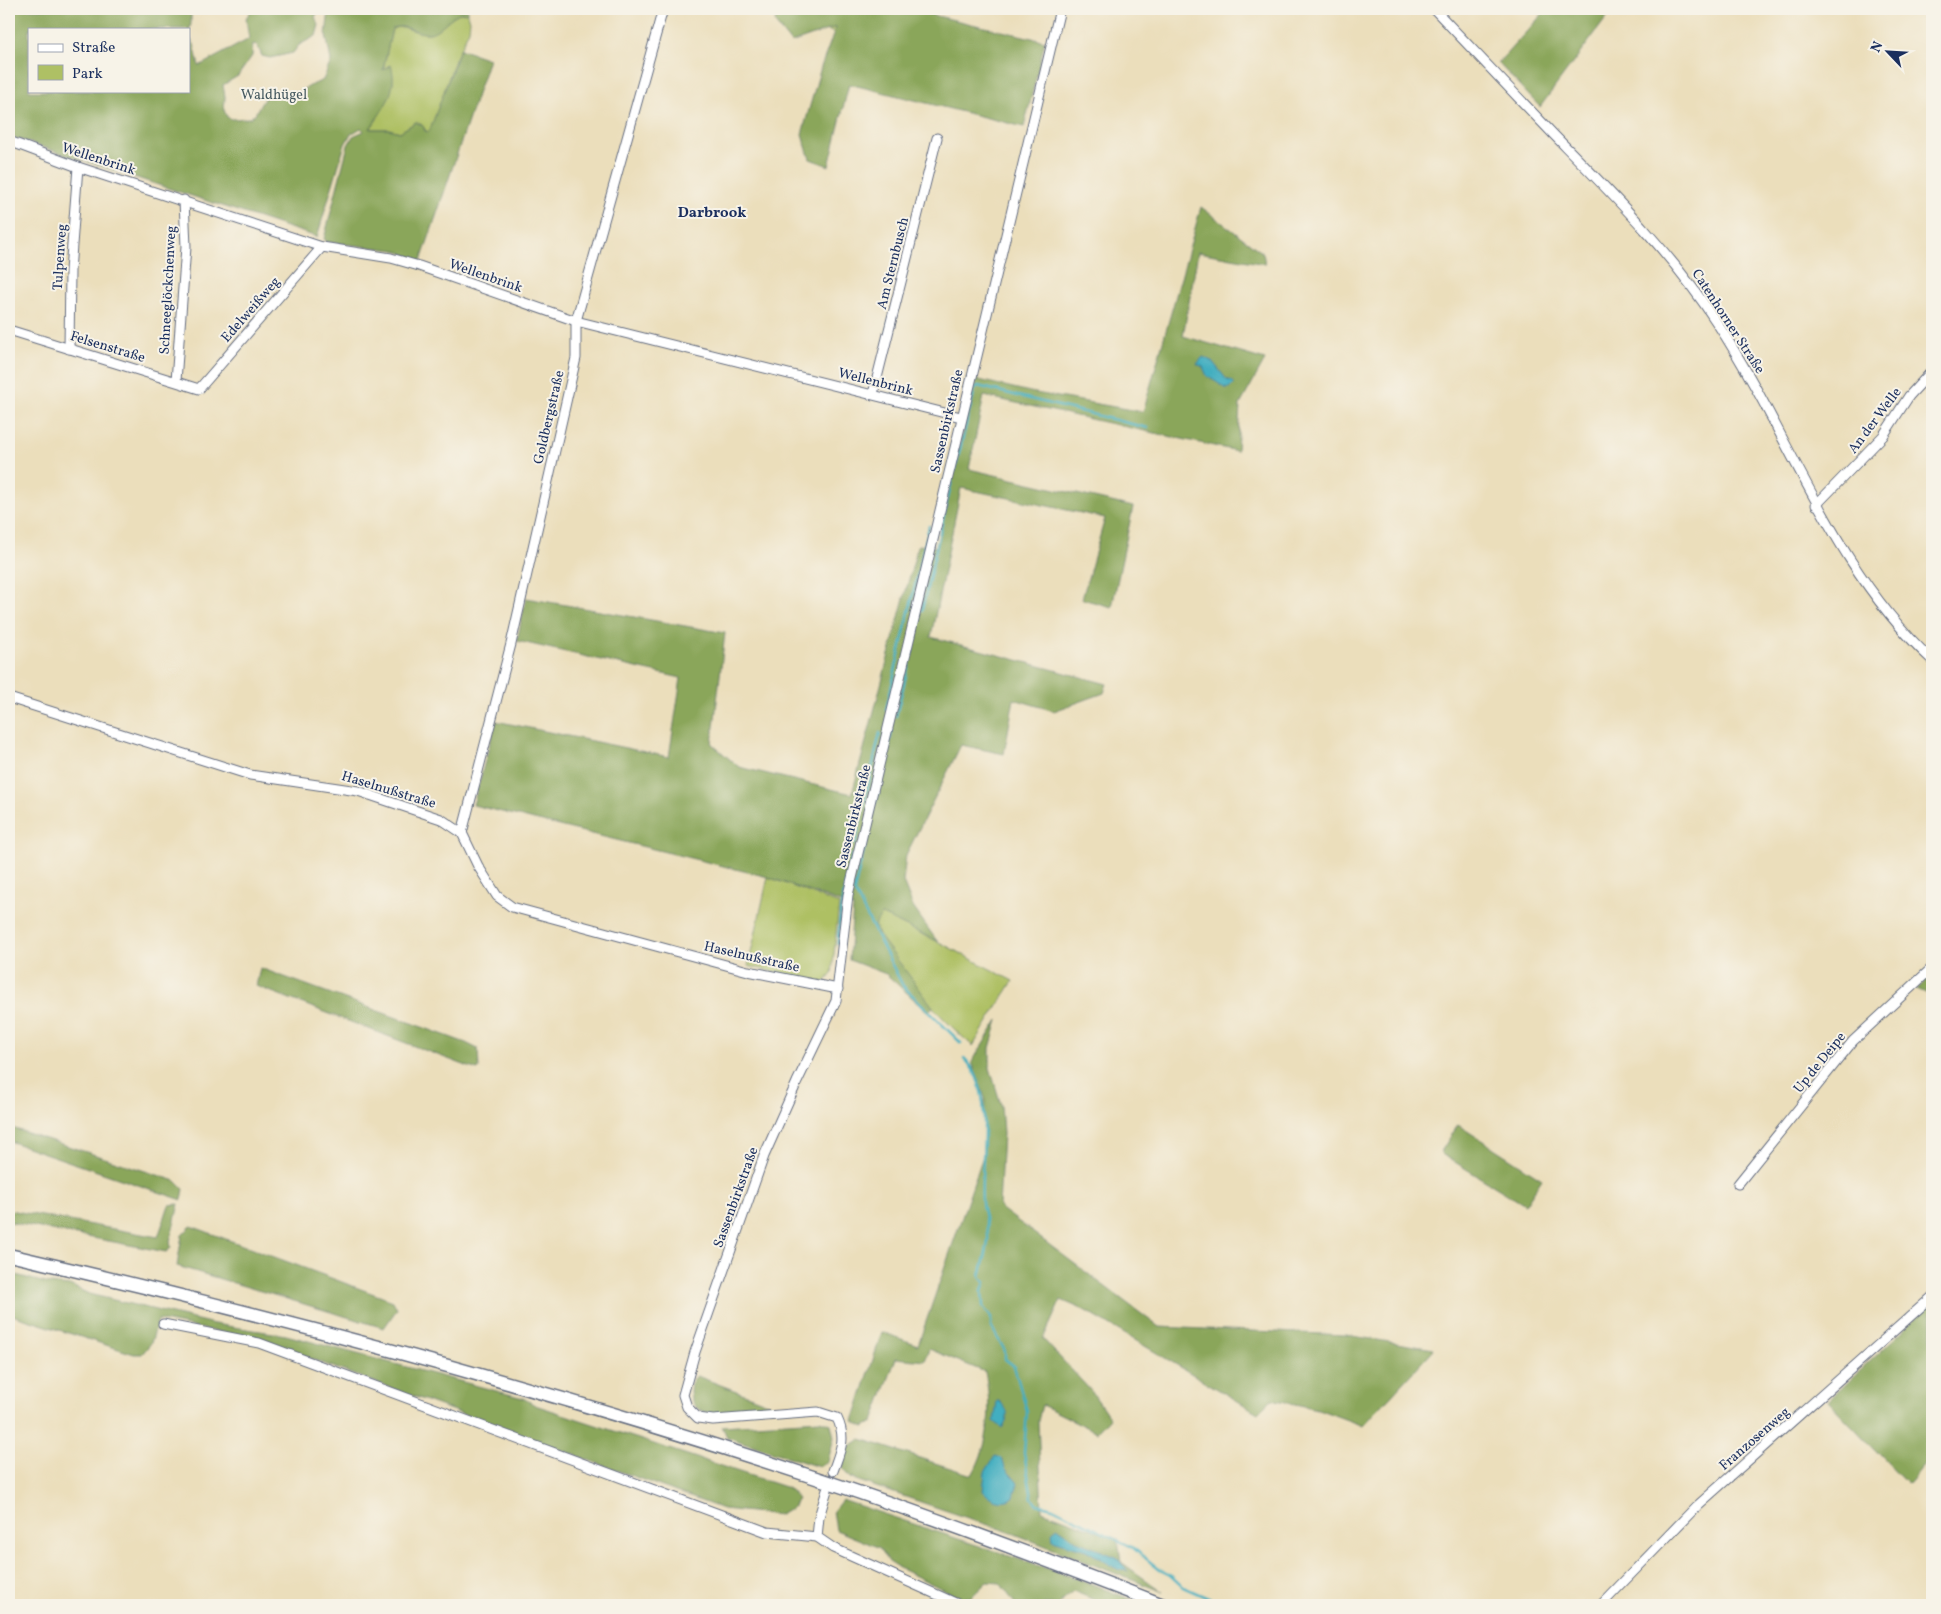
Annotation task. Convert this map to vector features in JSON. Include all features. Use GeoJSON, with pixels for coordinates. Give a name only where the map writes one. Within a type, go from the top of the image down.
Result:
{"type":"FeatureCollection","features":[{"type":"Feature","properties":{"kind":"highway"},"geometry":{"type":"LineString","coordinates":[[9,1255],[231,1307],[387,1348],[658,1427],[813,1476],[1164,1605]]}},
{"type":"Feature","properties":{"kind":"street","name":"Goldbergstraße"},"geometry":{"type":"LineString","coordinates":[[462,833],[511,644],[576,358],[576,321],[663,9]]}},
{"type":"Feature","properties":{"kind":"street","name":"Sassenbirkstraße"},"geometry":{"type":"LineString","coordinates":[[833,1471],[841,1450],[844,1432],[837,1418],[818,1412],[713,1420],[698,1418],[687,1407],[683,1395],[695,1352],[764,1156],[836,1002],[848,895],[961,416],[1060,9]]}},
{"type":"Feature","properties":{"kind":"street","name":"Catenhorner Straße"},"geometry":{"type":"LineString","coordinates":[[1434,9],[1645,230],[1691,285],[1751,379],[1835,539],[1879,601],[1932,660]]}},
{"type":"Feature","properties":{"kind":"street","name":"Am Sternbusch"},"geometry":{"type":"LineString","coordinates":[[873,394],[937,138]]}},
{"type":"Feature","properties":{"kind":"street","name":"Wellenbrink"},"geometry":{"type":"LineString","coordinates":[[9,141],[78,167],[184,200],[322,247],[391,258],[576,321],[961,416]]}},
{"type":"Feature","properties":{"kind":"street","name":"Tulpenweg"},"geometry":{"type":"LineString","coordinates":[[69,349],[70,271],[78,167]]}},
{"type":"Feature","properties":{"kind":"street","name":"Schneeglöckchenweg"},"geometry":{"type":"LineString","coordinates":[[176,381],[186,247],[184,200]]}},
{"type":"Feature","properties":{"kind":"street","name":"Edelweißweg"},"geometry":{"type":"LineString","coordinates":[[199,389],[322,247]]}},
{"type":"Feature","properties":{"kind":"street","name":"Felsenstraße"},"geometry":{"type":"LineString","coordinates":[[9,330],[199,389]]}},
{"type":"Feature","properties":{"kind":"street","name":"An der Welle"},"geometry":{"type":"LineString","coordinates":[[1816,506],[1883,436],[1909,396],[1932,371]]}},
{"type":"Feature","properties":{"kind":"street","name":"Haselnußstraße"},"geometry":{"type":"LineString","coordinates":[[9,698],[250,775],[358,791],[441,819],[462,833],[478,866],[497,896],[512,907],[748,971],[838,989]]}},
{"type":"Feature","properties":{"kind":"street","name":"Up de Deipe"},"geometry":{"type":"LineString","coordinates":[[1738,1184],[1853,1041],[1932,968]]}},
{"type":"Feature","properties":{"kind":"street","name":"Franzosenweg"},"geometry":{"type":"LineString","coordinates":[[1601,1605],[1697,1506],[1932,1297]]}},
{"type":"Feature","properties":{"kind":"street"},"geometry":{"type":"LineString","coordinates":[[163,1324],[259,1343],[767,1532],[817,1537],[833,1548],[960,1605]]}},
{"type":"Feature","properties":{"kind":"street"},"geometry":{"type":"LineString","coordinates":[[817,1537],[819,1517],[827,1490]]}},
{"type":"Feature","properties":{"kind":"green space","name":"Waldhügel"},"geometry":{"type":"Polygon","coordinates":[[[9,9],[191,9],[190,28],[28,28],[28,92],[190,92],[190,39],[194,44],[199,66],[249,39],[246,18],[252,9],[320,9],[315,17],[319,25],[316,36],[299,45],[293,53],[270,58],[262,56],[257,45],[253,44],[252,56],[238,76],[223,85],[225,97],[224,110],[227,117],[232,119],[249,118],[255,114],[265,97],[282,95],[292,97],[299,91],[323,80],[331,61],[326,35],[329,9],[468,9],[467,13],[458,14],[430,33],[401,27],[392,29],[383,70],[391,65],[393,83],[388,99],[370,129],[389,129],[400,132],[416,122],[423,126],[425,131],[429,132],[460,49],[489,59],[421,261],[394,250],[327,242],[324,239],[348,145],[353,136],[364,131],[361,128],[351,134],[345,144],[317,237],[15,138],[9,134],[9,9]]]}},
{"type":"Feature","properties":{"kind":"green space"},"geometry":{"type":"Polygon","coordinates":[[[747,9],[846,9],[840,34],[747,9]]]}},
{"type":"Feature","properties":{"kind":"green space"},"geometry":{"type":"Polygon","coordinates":[[[777,9],[816,14],[821,9],[907,9],[1045,41],[1024,127],[849,84],[829,166],[810,159],[802,134],[821,67],[836,27],[791,43],[775,23],[777,9]]]}},
{"type":"Feature","properties":{"kind":"green space"},"geometry":{"type":"Polygon","coordinates":[[[1547,9],[1613,9],[1540,107],[1498,63],[1547,9]]]}},
{"type":"Feature","properties":{"kind":"green space"},"geometry":{"type":"Polygon","coordinates":[[[462,12],[467,13],[470,20],[469,30],[455,60],[431,130],[427,132],[421,124],[416,122],[400,132],[388,129],[370,129],[377,119],[389,65],[382,71],[392,29],[400,27],[419,32],[430,31],[462,12]]]}},
{"type":"Feature","properties":{"kind":"green space"},"geometry":{"type":"Polygon","coordinates":[[[1201,207],[1263,253],[1265,264],[1198,252],[1183,336],[1265,360],[1240,405],[1237,451],[984,396],[969,469],[1133,507],[1112,607],[1082,599],[1105,518],[961,488],[931,637],[1107,684],[1104,693],[1054,711],[1014,699],[1004,754],[961,745],[906,855],[903,882],[913,907],[937,941],[882,915],[874,925],[881,938],[933,1007],[928,1012],[886,974],[849,960],[853,907],[768,877],[473,805],[496,721],[669,757],[681,678],[517,641],[526,598],[725,633],[712,744],[739,767],[852,794],[918,545],[937,547],[975,379],[1030,392],[1143,412],[1201,207]]]}},
{"type":"Feature","properties":{"kind":"green space"},"geometry":{"type":"Polygon","coordinates":[[[768,877],[839,904],[832,974],[824,983],[748,966],[768,877]]]}},
{"type":"Feature","properties":{"kind":"green space"},"geometry":{"type":"Polygon","coordinates":[[[882,915],[937,941],[1013,981],[973,1046],[931,1005],[893,957],[874,925],[882,915]]]}},
{"type":"Feature","properties":{"kind":"green space"},"geometry":{"type":"Polygon","coordinates":[[[260,968],[466,1043],[478,1049],[479,1069],[477,1070],[256,986],[260,968]]]}},
{"type":"Feature","properties":{"kind":"green space"},"geometry":{"type":"Polygon","coordinates":[[[1932,975],[1932,996],[1917,989],[1932,975]]]}},
{"type":"Feature","properties":{"kind":"green space"},"geometry":{"type":"Polygon","coordinates":[[[998,1020],[990,1048],[990,1068],[1001,1105],[1003,1133],[999,1207],[1159,1327],[1346,1335],[1434,1349],[1363,1426],[1318,1409],[1272,1399],[1258,1413],[1084,1310],[1061,1300],[1043,1339],[1092,1392],[1110,1418],[1097,1432],[1042,1405],[1038,1421],[1042,1511],[1118,1539],[1121,1562],[1163,1592],[1015,1534],[850,1478],[842,1468],[847,1448],[861,1439],[972,1475],[983,1451],[989,1412],[985,1372],[929,1349],[925,1361],[896,1358],[873,1422],[864,1427],[853,1421],[882,1332],[918,1345],[983,1156],[985,1098],[972,1062],[998,1020]]]}},
{"type":"Feature","properties":{"kind":"green space"},"geometry":{"type":"Polygon","coordinates":[[[1458,1125],[1542,1179],[1525,1205],[1440,1153],[1458,1125]]]}},
{"type":"Feature","properties":{"kind":"green space"},"geometry":{"type":"Polygon","coordinates":[[[9,1127],[176,1181],[184,1189],[182,1200],[9,1141],[9,1127]]]}},
{"type":"Feature","properties":{"kind":"green space"},"geometry":{"type":"Polygon","coordinates":[[[179,1204],[170,1241],[171,1248],[166,1252],[9,1222],[9,1210],[158,1237],[169,1205],[179,1204]]]}},
{"type":"Feature","properties":{"kind":"green space"},"geometry":{"type":"Polygon","coordinates":[[[191,1226],[393,1301],[397,1309],[384,1328],[177,1266],[182,1235],[191,1226]]]}},
{"type":"Feature","properties":{"kind":"green space"},"geometry":{"type":"Polygon","coordinates":[[[9,1273],[49,1284],[72,1286],[89,1294],[214,1324],[286,1335],[523,1398],[535,1405],[788,1488],[798,1499],[793,1507],[780,1515],[723,1509],[259,1340],[158,1320],[151,1343],[142,1354],[134,1354],[9,1314],[9,1273]]]}},
{"type":"Feature","properties":{"kind":"green space"},"geometry":{"type":"Polygon","coordinates":[[[1932,1303],[1932,1456],[1908,1484],[1828,1401],[1932,1303]]]}},
{"type":"Feature","properties":{"kind":"green space"},"geometry":{"type":"Polygon","coordinates":[[[697,1376],[773,1405],[727,1414],[714,1414],[704,1411],[695,1407],[690,1395],[691,1383],[697,1376]]]}},
{"type":"Feature","properties":{"kind":"green space"},"geometry":{"type":"Polygon","coordinates":[[[820,1420],[831,1424],[834,1437],[828,1461],[819,1467],[727,1437],[722,1426],[820,1420]]]}},
{"type":"Feature","properties":{"kind":"green space"},"geometry":{"type":"Polygon","coordinates":[[[842,1500],[1084,1581],[1145,1605],[1107,1605],[1073,1591],[1057,1605],[1016,1605],[1000,1583],[987,1582],[971,1597],[961,1598],[897,1567],[889,1562],[880,1548],[836,1530],[833,1511],[842,1500]]]}},
{"type":"Feature","properties":{"kind":"water"},"geometry":{"type":"Polygon","coordinates":[[[1203,357],[1212,361],[1227,380],[1235,384],[1227,389],[1207,376],[1203,367],[1197,364],[1203,357]]]}},
{"type":"Feature","properties":{"kind":"water"},"geometry":{"type":"Polygon","coordinates":[[[997,1401],[1007,1411],[1006,1421],[1002,1428],[994,1421],[997,1401]]]}},
{"type":"Feature","properties":{"kind":"water"},"geometry":{"type":"Polygon","coordinates":[[[995,1456],[1002,1458],[1005,1468],[1018,1483],[1014,1497],[1010,1499],[997,1500],[983,1491],[985,1472],[995,1456]]]}},
{"type":"Feature","properties":{"kind":"water"},"geometry":{"type":"Polygon","coordinates":[[[1057,1527],[1079,1542],[1116,1557],[1128,1571],[1119,1570],[1086,1550],[1053,1540],[1052,1533],[1057,1527]]]}},
{"type":"Feature","properties":{"kind":"waterway"},"geometry":{"type":"LineString","coordinates":[[955,470],[975,388],[978,386],[1148,428]]}},
{"type":"Feature","properties":{"kind":"waterway"},"geometry":{"type":"LineString","coordinates":[[922,610],[952,480]]}},
{"type":"Feature","properties":{"kind":"waterway"},"geometry":{"type":"LineString","coordinates":[[886,710],[929,526]]}},
{"type":"Feature","properties":{"kind":"waterway"},"geometry":{"type":"LineString","coordinates":[[896,716],[919,622]]}},
{"type":"Feature","properties":{"kind":"waterway"},"geometry":{"type":"LineString","coordinates":[[892,731],[854,891],[903,986],[961,1043]]}},
{"type":"Feature","properties":{"kind":"waterway"},"geometry":{"type":"LineString","coordinates":[[855,844],[880,733]]}},
{"type":"Feature","properties":{"kind":"waterway"},"geometry":{"type":"LineString","coordinates":[[838,943],[841,907],[852,855]]}},
{"type":"Feature","properties":{"kind":"waterway"},"geometry":{"type":"LineString","coordinates":[[964,1058],[974,1072],[980,1088],[983,1106],[982,1202],[988,1241],[980,1277],[985,1282],[982,1291],[983,1307],[991,1317],[991,1326],[1005,1351],[1005,1359],[1014,1366],[1027,1411],[1024,1453],[1032,1498],[1037,1504],[1053,1508],[1132,1547],[1183,1587],[1224,1605]]}},
{"type":"Feature","properties":{"kind":"district","name":"Darbrook"},"geometry":{"type":"Point","coordinates":[712,212]}}]}
